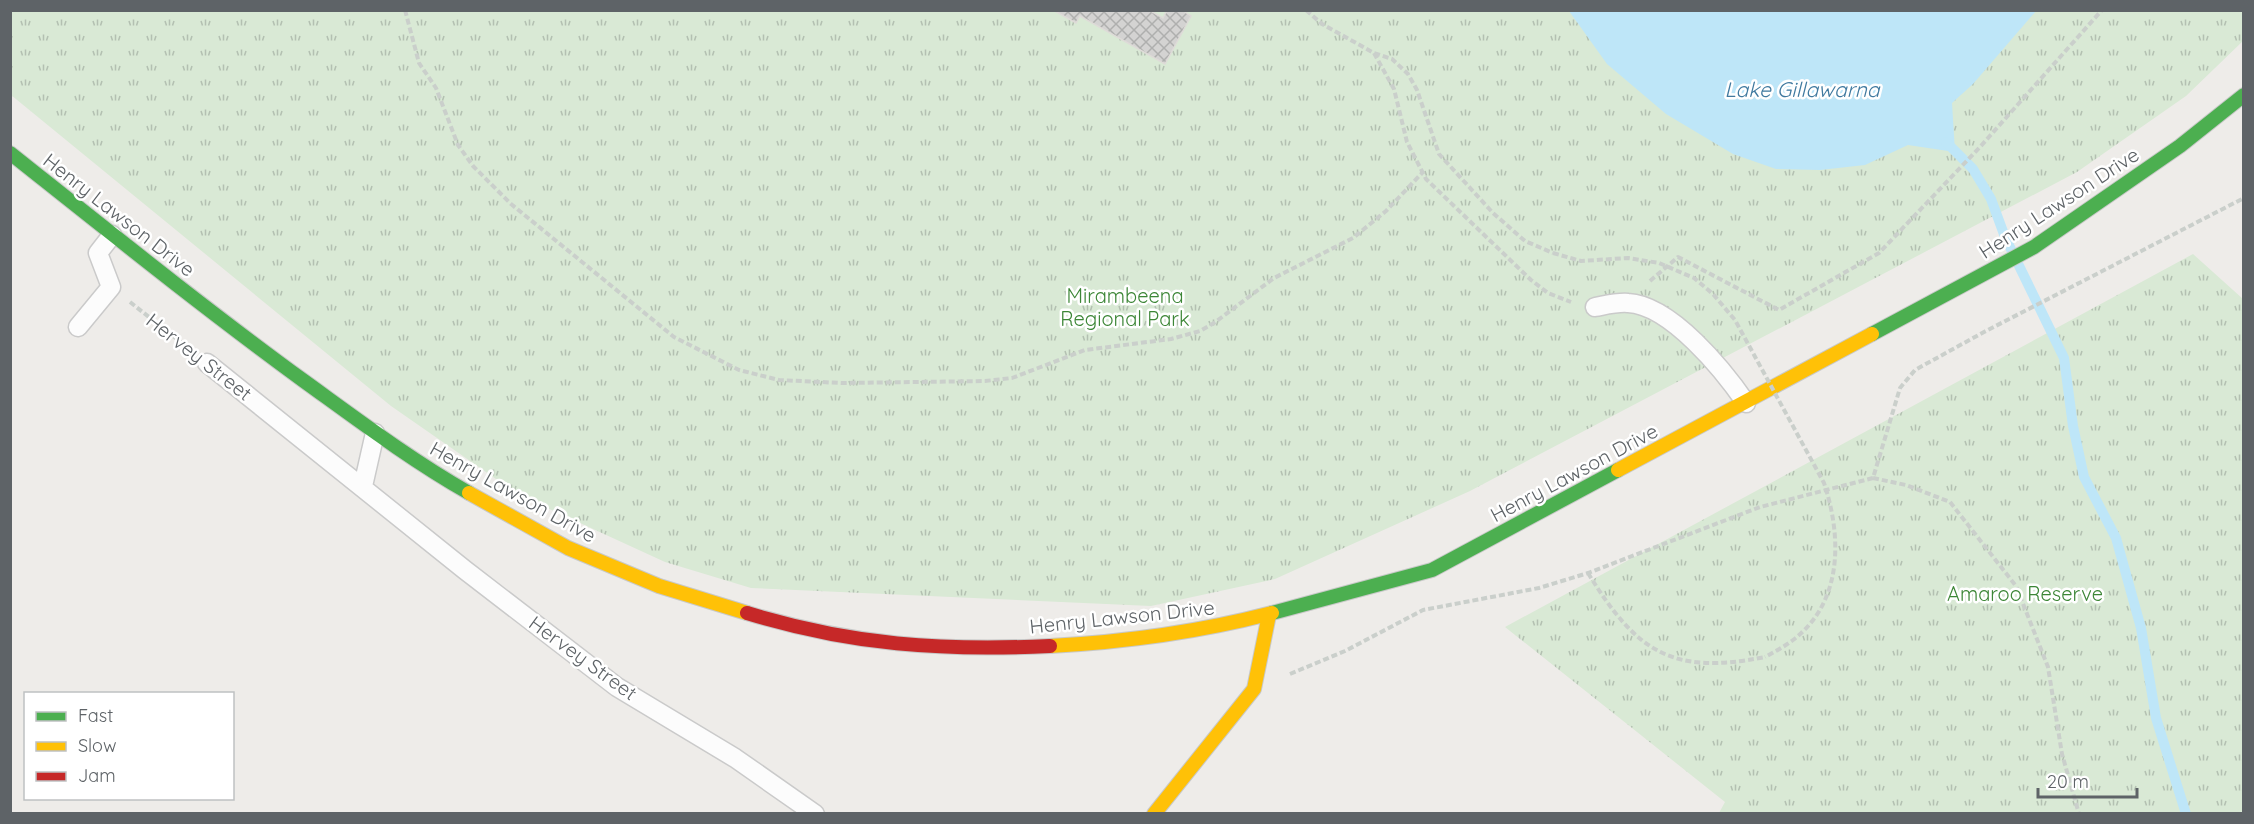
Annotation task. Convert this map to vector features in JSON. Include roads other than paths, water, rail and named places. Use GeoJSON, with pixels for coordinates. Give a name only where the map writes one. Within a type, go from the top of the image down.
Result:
{"type":"FeatureCollection","features":[{"type":"Feature","properties":{"kind":"main road","name":"Henry Lawson Drive"},"geometry":{"type":"LineString","coordinates":[[10,153],[266,354],[375,433],[441,477],[512,519],[614,569],[740,612],[830,635],[915,647],[1052,646],[1175,634],[1269,615],[1432,570],[2034,247],[2180,146],[2244,95]]}},
{"type":"Feature","properties":{"kind":"main road"},"geometry":{"type":"LineString","coordinates":[[1154,813],[1254,688],[1269,615]]}},
{"type":"Feature","properties":{"kind":"lane"},"geometry":{"type":"LineString","coordinates":[[78,327],[111,287],[98,253],[112,235]]}},
{"type":"Feature","properties":{"kind":"lane"},"geometry":{"type":"LineString","coordinates":[[1595,307],[1629,303],[1652,311],[1678,327],[1710,355],[1746,403]]}},
{"type":"Feature","properties":{"kind":"lane","name":"Hervey Street"},"geometry":{"type":"LineString","coordinates":[[207,363],[465,570],[617,687],[735,758],[815,813]]}},
{"type":"Feature","properties":{"kind":"lane"},"geometry":{"type":"LineString","coordinates":[[363,486],[375,433]]}},
{"type":"Feature","properties":{"kind":"water","name":"Lake Gillawarna"},"geometry":{"type":"Polygon","coordinates":[[[1569,11],[2036,11],[1973,84],[1952,103],[1955,152],[1908,145],[1865,165],[1820,170],[1776,169],[1733,154],[1666,114],[1607,64],[1569,11]]]}},
{"type":"Feature","properties":{"kind":"waterway"},"geometry":{"type":"LineString","coordinates":[[1946,142],[1973,169],[1991,199],[2005,237],[2064,358],[2073,426],[2084,477],[2116,538],[2141,628],[2156,718],[2186,814]]}},
{"type":"Feature","properties":{"kind":"park label","name":"Mirambeena Regional Park"},"geometry":{"type":"Point","coordinates":[1125,308]}},
{"type":"Feature","properties":{"kind":"park label","name":"Amaroo Reserve"},"geometry":{"type":"Point","coordinates":[2025,594]}}]}
